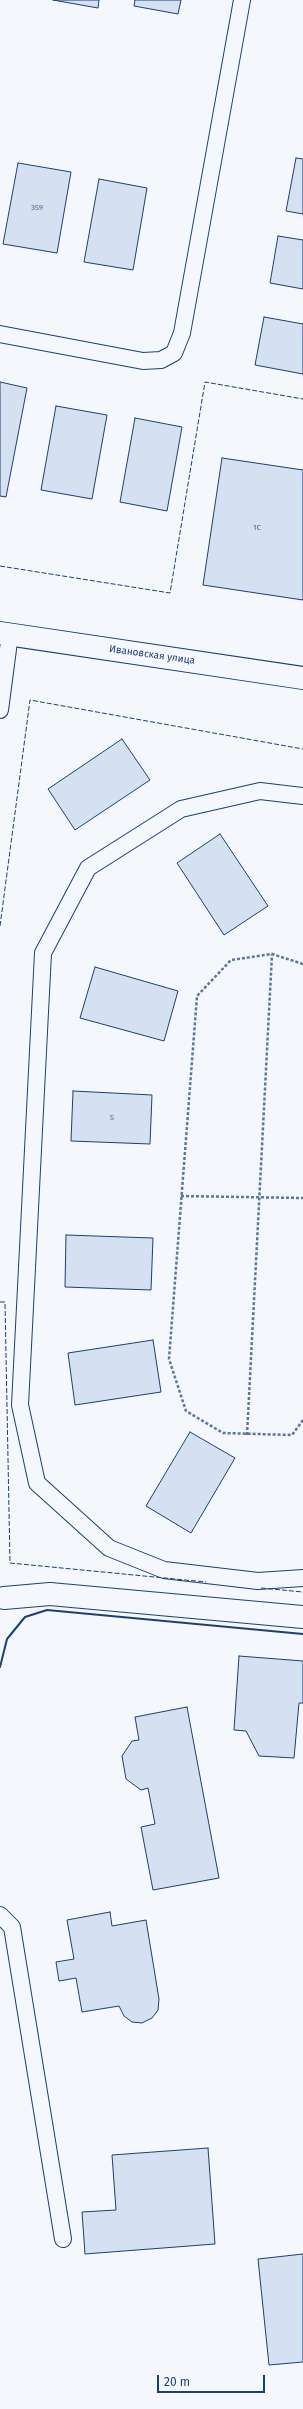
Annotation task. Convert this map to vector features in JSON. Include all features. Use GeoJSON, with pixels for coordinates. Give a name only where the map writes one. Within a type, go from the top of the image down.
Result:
{"type":"FeatureCollection","features":[{"type":"Feature","properties":{"kind":"street","name":"Ивановская улица"},"geometry":{"type":"LineString","coordinates":[[5,633],[303,678]]}},
{"type":"Feature","properties":{"kind":"street"},"geometry":{"type":"LineString","coordinates":[[1,1597],[50,1594],[303,1617]]}},
{"type":"Feature","properties":{"kind":"lane"},"geometry":{"type":"LineString","coordinates":[[0,334],[143,360],[161,360],[174,353],[182,333],[242,0]]}},
{"type":"Feature","properties":{"kind":"lane"},"geometry":{"type":"LineString","coordinates":[[0,710],[5,633]]}},
{"type":"Feature","properties":{"kind":"lane"},"geometry":{"type":"LineString","coordinates":[[303,796],[260,791],[182,809],[88,868],[43,953],[20,1405],[37,1483],[109,1548],[164,1570],[258,1581],[303,1578]]}},
{"type":"Feature","properties":{"kind":"lane"},"geometry":{"type":"LineString","coordinates":[[0,1915],[12,1927],[63,2239]]}},
{"type":"Feature","properties":{"kind":"path"},"geometry":{"type":"LineString","coordinates":[[303,964],[272,954],[231,960],[197,996],[170,1359],[186,1411],[223,1433],[292,1435],[303,1420]]}},
{"type":"Feature","properties":{"kind":"path"},"geometry":{"type":"LineString","coordinates":[[247,1434],[272,954]]}},
{"type":"Feature","properties":{"kind":"path"},"geometry":{"type":"LineString","coordinates":[[182,1196],[260,1196],[303,1198]]}},
{"type":"Feature","properties":{"kind":"building"},"geometry":{"type":"Polygon","coordinates":[[[53,0],[99,0],[98,8],[53,0]]]}},
{"type":"Feature","properties":{"kind":"building"},"geometry":{"type":"Polygon","coordinates":[[[135,0],[181,0],[178,14],[134,6],[135,0]]]}},
{"type":"Feature","properties":{"kind":"building"},"geometry":{"type":"Polygon","coordinates":[[[296,158],[303,159],[303,214],[286,211],[296,158]]]}},
{"type":"Feature","properties":{"kind":"building"},"geometry":{"type":"Polygon","coordinates":[[[18,163],[71,172],[57,253],[3,244],[18,163]]]}},
{"type":"Feature","properties":{"kind":"building"},"geometry":{"type":"Polygon","coordinates":[[[99,179],[147,188],[133,270],[84,262],[99,179]]]}},
{"type":"Feature","properties":{"kind":"building"},"geometry":{"type":"Polygon","coordinates":[[[278,236],[303,240],[303,289],[270,283],[278,236]]]}},
{"type":"Feature","properties":{"kind":"building"},"geometry":{"type":"Polygon","coordinates":[[[264,317],[303,324],[303,374],[255,365],[264,317]]]}},
{"type":"Feature","properties":{"kind":"building"},"geometry":{"type":"Polygon","coordinates":[[[0,382],[27,388],[6,497],[0,496],[0,382]]]}},
{"type":"Feature","properties":{"kind":"building"},"geometry":{"type":"Polygon","coordinates":[[[56,406],[107,415],[92,499],[41,490],[56,406]]]}},
{"type":"Feature","properties":{"kind":"building"},"geometry":{"type":"Polygon","coordinates":[[[135,418],[182,427],[167,511],[120,502],[135,418]]]}},
{"type":"Feature","properties":{"kind":"building"},"geometry":{"type":"Polygon","coordinates":[[[222,458],[303,470],[303,600],[203,585],[222,458]]]}},
{"type":"Feature","properties":{"kind":"building"},"geometry":{"type":"Polygon","coordinates":[[[122,739],[150,780],[75,830],[48,789],[122,739]]]}},
{"type":"Feature","properties":{"kind":"building"},"geometry":{"type":"Polygon","coordinates":[[[220,834],[268,906],[224,935],[177,863],[220,834]]]}},
{"type":"Feature","properties":{"kind":"building"},"geometry":{"type":"Polygon","coordinates":[[[95,967],[178,991],[164,1041],[80,1018],[95,967]]]}},
{"type":"Feature","properties":{"kind":"building"},"geometry":{"type":"Polygon","coordinates":[[[73,1091],[152,1095],[150,1144],[71,1141],[73,1091]]]}},
{"type":"Feature","properties":{"kind":"building"},"geometry":{"type":"Polygon","coordinates":[[[66,1235],[153,1238],[151,1290],[65,1287],[66,1235]]]}},
{"type":"Feature","properties":{"kind":"building"},"geometry":{"type":"Polygon","coordinates":[[[153,1340],[161,1392],[75,1405],[68,1353],[153,1340]]]}},
{"type":"Feature","properties":{"kind":"building"},"geometry":{"type":"Polygon","coordinates":[[[190,1432],[235,1458],[191,1533],[146,1506],[190,1432]]]}},
{"type":"Feature","properties":{"kind":"building"},"geometry":{"type":"Polygon","coordinates":[[[239,1656],[303,1661],[303,1703],[299,1703],[294,1758],[259,1756],[246,1731],[234,1730],[239,1656]]]}},
{"type":"Feature","properties":{"kind":"building"},"geometry":{"type":"Polygon","coordinates":[[[187,1707],[219,1878],[153,1890],[141,1827],[155,1824],[148,1788],[141,1790],[126,1779],[122,1756],[132,1741],[139,1740],[135,1717],[187,1707]]]}},
{"type":"Feature","properties":{"kind":"building"},"geometry":{"type":"Polygon","coordinates":[[[110,1912],[112,1926],[146,1920],[159,1999],[158,2010],[152,2018],[142,2023],[132,2022],[124,2016],[119,2006],[82,2012],[76,1978],[59,1981],[56,1962],[74,1959],[67,1920],[110,1912]]]}},
{"type":"Feature","properties":{"kind":"building"},"geometry":{"type":"Polygon","coordinates":[[[208,2148],[215,2244],[85,2254],[82,2212],[116,2210],[112,2155],[208,2148]]]}},
{"type":"Feature","properties":{"kind":"building"},"geometry":{"type":"Polygon","coordinates":[[[303,2254],[303,2362],[269,2365],[258,2259],[303,2254]]]}},
{"type":"Feature","properties":{"kind":"fence"},"geometry":{"type":"LineString","coordinates":[[0,566],[170,593],[205,382],[303,399]]}},
{"type":"Feature","properties":{"kind":"fence"},"geometry":{"type":"LineString","coordinates":[[0,926],[30,700],[303,749]]}},
{"type":"Feature","properties":{"kind":"fence"},"geometry":{"type":"LineString","coordinates":[[0,1302],[5,1302],[10,1563],[206,1582]]}},
{"type":"Feature","properties":{"kind":"fence"},"geometry":{"type":"LineString","coordinates":[[261,1588],[303,1592]]}},
{"type":"Feature","properties":{"kind":"wall"},"geometry":{"type":"LineString","coordinates":[[0,1667],[7,1639],[25,1617],[47,1610],[303,1634]]}}]}
